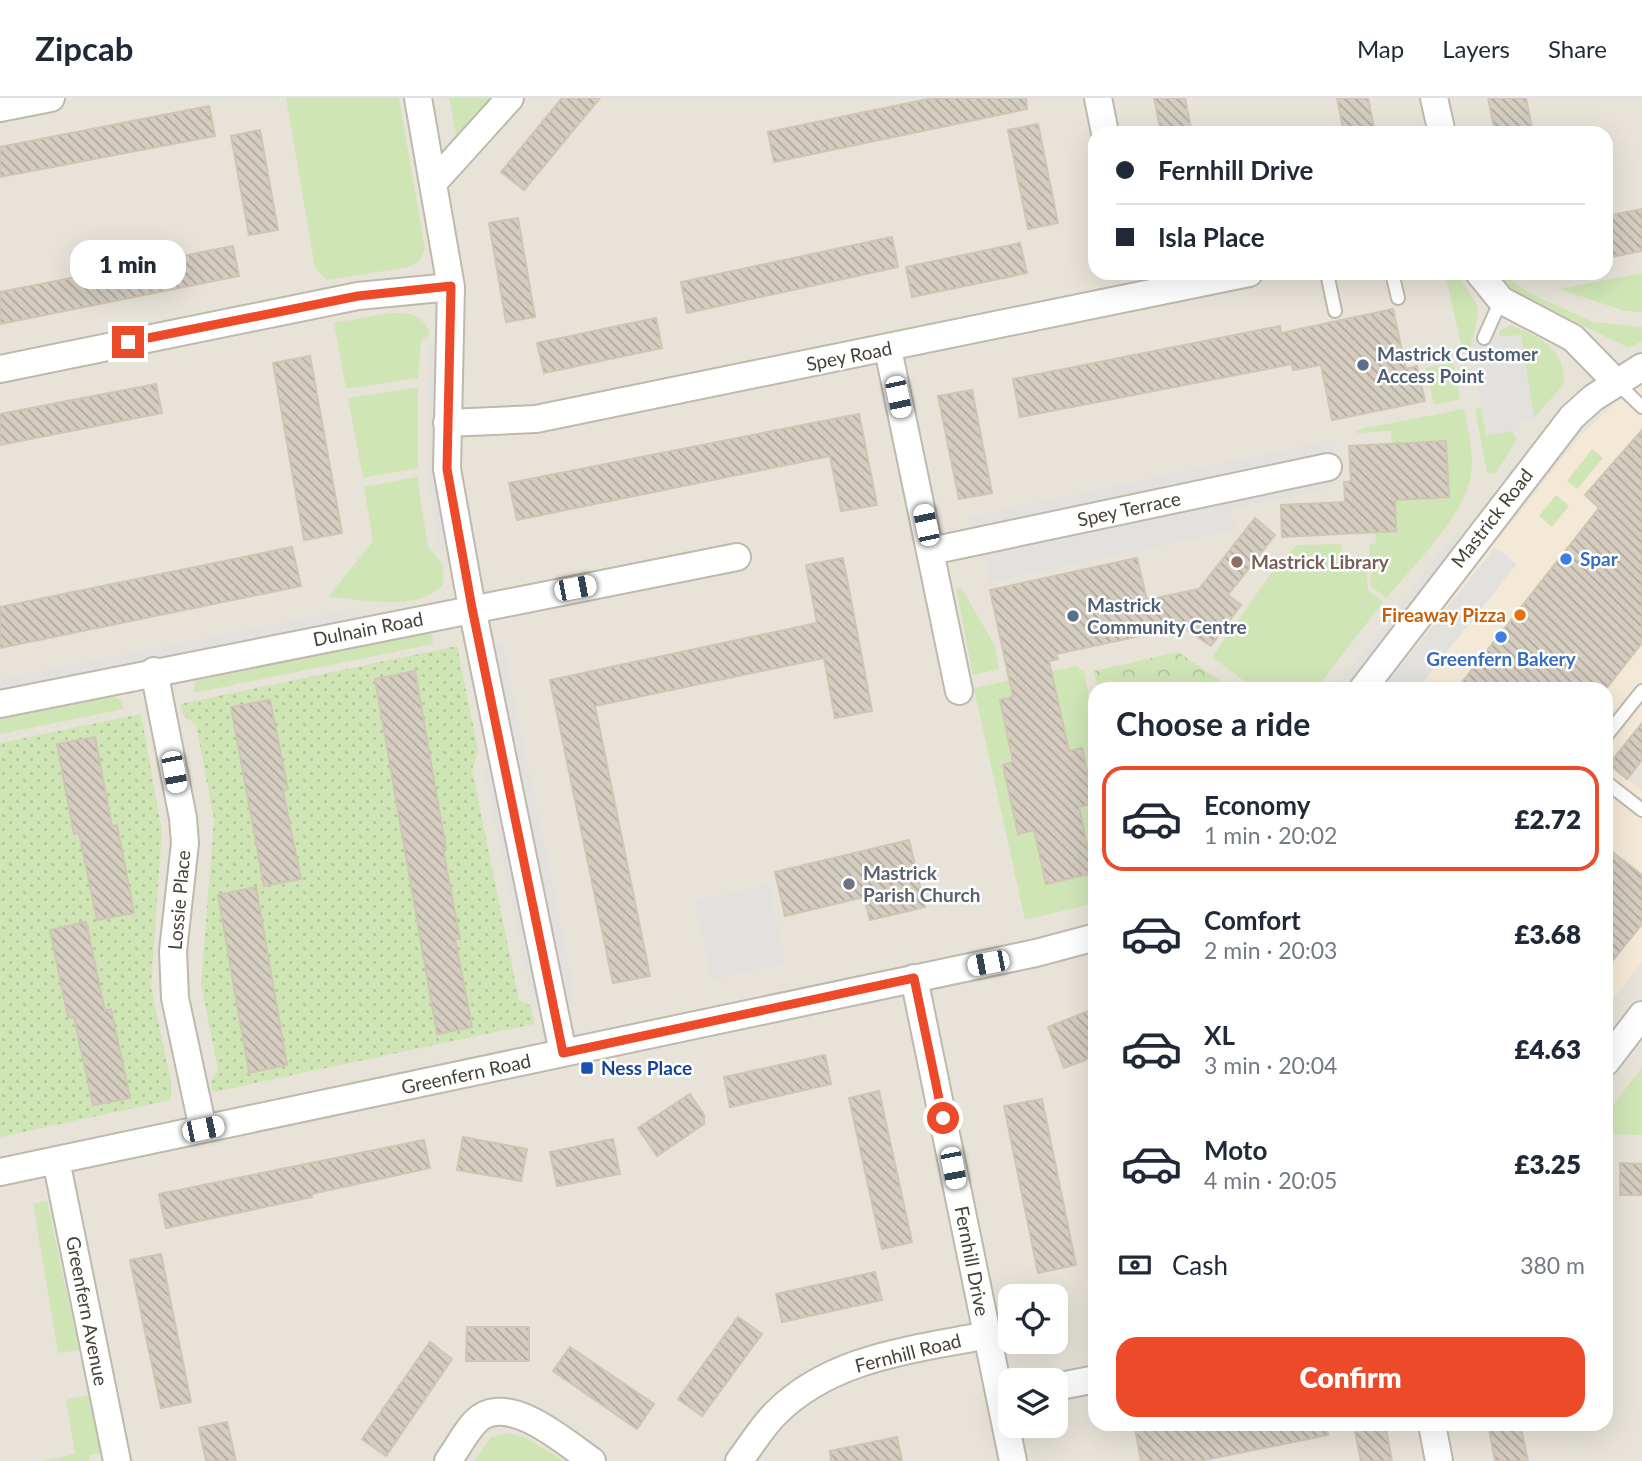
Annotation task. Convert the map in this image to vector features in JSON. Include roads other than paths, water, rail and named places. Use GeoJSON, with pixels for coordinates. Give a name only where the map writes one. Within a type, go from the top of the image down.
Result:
{"type":"FeatureCollection","features":[{"type":"Feature","properties":{"kind":"street"},"geometry":{"type":"LineString","coordinates":[[0,108],[51,98]]}},
{"type":"Feature","properties":{"kind":"street"},"geometry":{"type":"LineString","coordinates":[[418,98],[435,181],[451,286],[447,469],[472,608],[563,1053]]}},
{"type":"Feature","properties":{"kind":"street"},"geometry":{"type":"LineString","coordinates":[[435,181],[510,98]]}},
{"type":"Feature","properties":{"kind":"street"},"geometry":{"type":"LineString","coordinates":[[1098,98],[1104,126]]}},
{"type":"Feature","properties":{"kind":"street"},"geometry":{"type":"LineString","coordinates":[[1434,98],[1440,126]]}},
{"type":"Feature","properties":{"kind":"street","name":"Spey Road"},"geometry":{"type":"LineString","coordinates":[[447,423],[536,419],[888,349],[1136,285],[1183,280]]}},
{"type":"Feature","properties":{"kind":"street"},"geometry":{"type":"LineString","coordinates":[[1485,280],[1501,300],[1573,338],[1616,383]]}},
{"type":"Feature","properties":{"kind":"street"},"geometry":{"type":"LineString","coordinates":[[0,369],[358,296],[451,286]]}},
{"type":"Feature","properties":{"kind":"street"},"geometry":{"type":"LineString","coordinates":[[888,349],[959,691]]}},
{"type":"Feature","properties":{"kind":"street","name":"Mastrick Road"},"geometry":{"type":"LineString","coordinates":[[1368,682],[1557,435],[1593,398],[1642,367]]}},
{"type":"Feature","properties":{"kind":"street","name":"Spey Terrace"},"geometry":{"type":"LineString","coordinates":[[931,551],[1328,467]]}},
{"type":"Feature","properties":{"kind":"street","name":"Dulnain Road"},"geometry":{"type":"LineString","coordinates":[[0,704],[154,671],[737,557]]}},
{"type":"Feature","properties":{"kind":"street","name":"Lossie Place"},"geometry":{"type":"LineString","coordinates":[[154,671],[184,818],[185,843],[173,951],[175,998],[203,1129]]}},
{"type":"Feature","properties":{"kind":"street","name":"Greenfern Road"},"geometry":{"type":"LineString","coordinates":[[0,1172],[1036,953],[1088,939]]}},
{"type":"Feature","properties":{"kind":"street","name":"Fernhill Drive"},"geometry":{"type":"LineString","coordinates":[[914,978],[987,1335],[998,1374]]}},
{"type":"Feature","properties":{"kind":"street"},"geometry":{"type":"LineString","coordinates":[[1613,1053],[1641,1017]]}},
{"type":"Feature","properties":{"kind":"street","name":"Greenfern Avenue"},"geometry":{"type":"LineString","coordinates":[[56,1160],[117,1461]]}},
{"type":"Feature","properties":{"kind":"street","name":"Fernhill Road"},"geometry":{"type":"LineString","coordinates":[[739,1461],[774,1415],[827,1376],[859,1362],[987,1335]]}},
{"type":"Feature","properties":{"kind":"street"},"geometry":{"type":"LineString","coordinates":[[1068,1385],[1088,1381]]}},
{"type":"Feature","properties":{"kind":"street"},"geometry":{"type":"LineString","coordinates":[[448,1461],[478,1419],[503,1411],[533,1421],[592,1461]]}},
{"type":"Feature","properties":{"kind":"street"},"geometry":{"type":"LineString","coordinates":[[1433,1431],[1439,1461]]}},
{"type":"Feature","properties":{"kind":"street","name":"Fernhill Drive"},"geometry":{"type":"LineString","coordinates":[[1010,1438],[1013,1461]]}},
{"type":"Feature","properties":{"kind":"lane"},"geometry":{"type":"LineString","coordinates":[[1328,280],[1335,311]]}},
{"type":"Feature","properties":{"kind":"lane"},"geometry":{"type":"LineString","coordinates":[[1394,280],[1398,298]]}},
{"type":"Feature","properties":{"kind":"lane"},"geometry":{"type":"LineString","coordinates":[[1484,338],[1501,300]]}},
{"type":"Feature","properties":{"kind":"lane"},"geometry":{"type":"LineString","coordinates":[[1616,383],[1642,407]]}},
{"type":"Feature","properties":{"kind":"lane"},"geometry":{"type":"LineString","coordinates":[[1613,727],[1642,691]]}},
{"type":"Feature","properties":{"kind":"lane"},"geometry":{"type":"LineString","coordinates":[[1613,787],[1642,810]]}},
{"type":"Feature","properties":{"kind":"place","name":"Mastrick Customer Access Point"},"geometry":{"type":"Point","coordinates":[1363,365]}},
{"type":"Feature","properties":{"kind":"place","name":"Spar"},"geometry":{"type":"Point","coordinates":[1566,559]}},
{"type":"Feature","properties":{"kind":"place","name":"Mastrick Library"},"geometry":{"type":"Point","coordinates":[1237,562]}},
{"type":"Feature","properties":{"kind":"place","name":"Fireaway Pizza"},"geometry":{"type":"Point","coordinates":[1520,615]}},
{"type":"Feature","properties":{"kind":"place","name":"Mastrick Community Centre"},"geometry":{"type":"Point","coordinates":[1073,616]}},
{"type":"Feature","properties":{"kind":"place","name":"Greenfern Bakery"},"geometry":{"type":"Point","coordinates":[1501,637]}},
{"type":"Feature","properties":{"kind":"place","name":"Mastrick Parish Church"},"geometry":{"type":"Point","coordinates":[849,884]}},
{"type":"Feature","properties":{"kind":"place","name":"Ness Place"},"geometry":{"type":"Point","coordinates":[587,1068]}}]}
